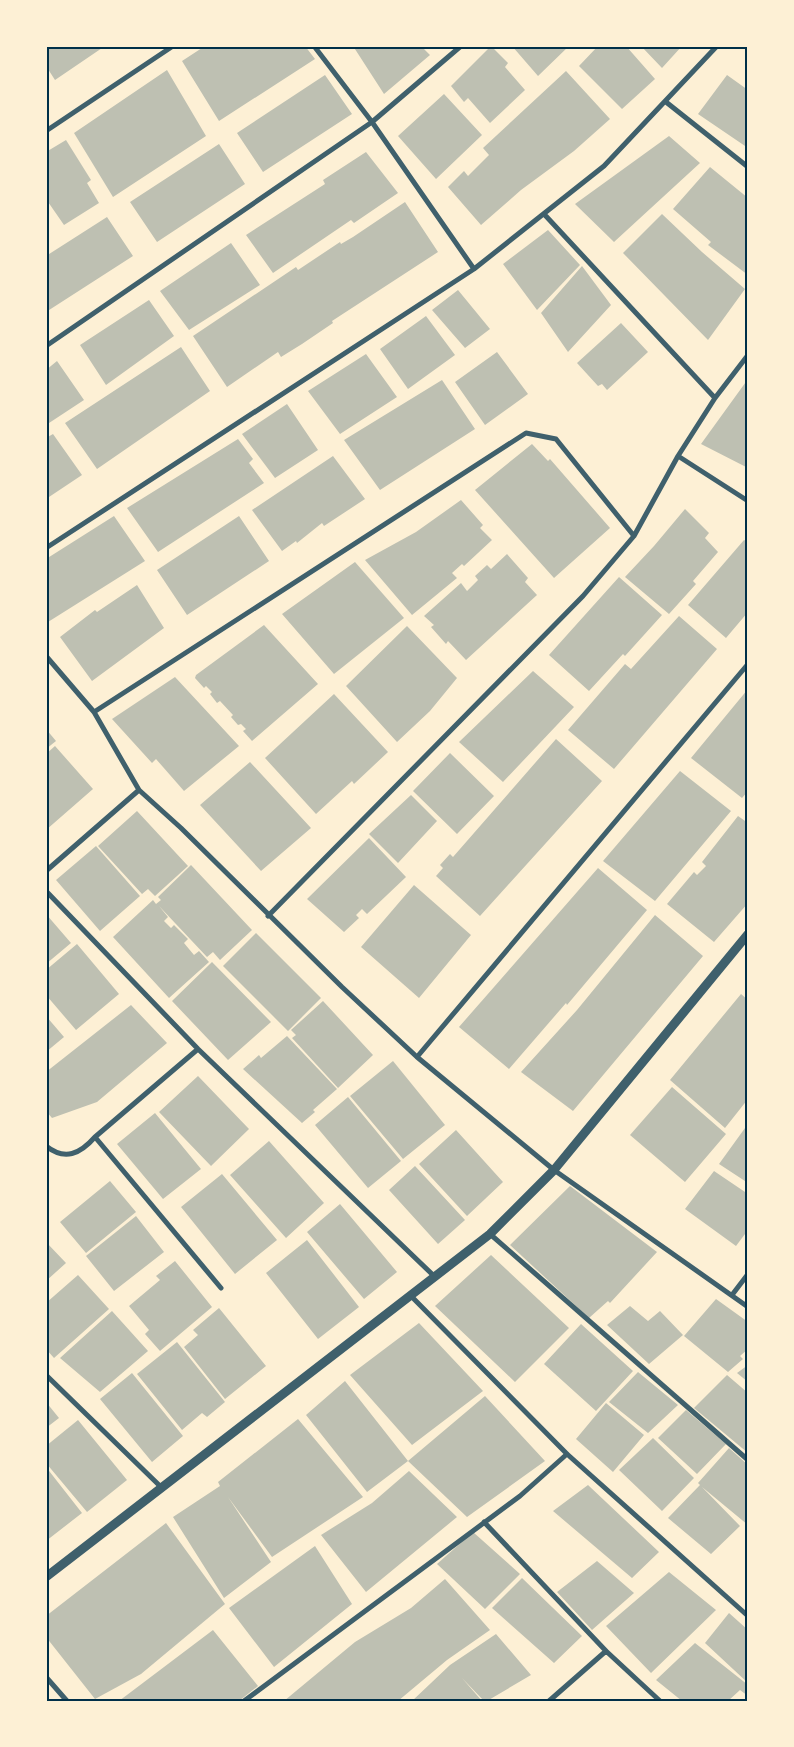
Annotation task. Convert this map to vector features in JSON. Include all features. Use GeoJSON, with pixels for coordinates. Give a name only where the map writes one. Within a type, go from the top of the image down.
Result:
{"type":"FeatureCollection","features":[{"type":"Feature","properties":{"kind":"street"},"geometry":{"type":"LineString","coordinates":[[46,131],[173,46]]}},
{"type":"Feature","properties":{"kind":"street"},"geometry":{"type":"LineString","coordinates":[[314,46],[372,122],[474,269]]}},
{"type":"Feature","properties":{"kind":"street"},"geometry":{"type":"LineString","coordinates":[[46,346],[372,122],[461,46]]}},
{"type":"Feature","properties":{"kind":"street"},"geometry":{"type":"LineString","coordinates":[[46,548],[474,269],[604,166],[717,46]]}},
{"type":"Feature","properties":{"kind":"street"},"geometry":{"type":"LineString","coordinates":[[666,102],[748,167]]}},
{"type":"Feature","properties":{"kind":"street"},"geometry":{"type":"LineString","coordinates":[[544,214],[715,398]]}},
{"type":"Feature","properties":{"kind":"street"},"geometry":{"type":"LineString","coordinates":[[268,916],[583,596],[634,536],[678,456],[715,398],[748,354]]}},
{"type":"Feature","properties":{"kind":"street"},"geometry":{"type":"LineString","coordinates":[[94,712],[526,433],[556,439],[634,536]]}},
{"type":"Feature","properties":{"kind":"street"},"geometry":{"type":"LineString","coordinates":[[678,456],[748,501]]}},
{"type":"Feature","properties":{"kind":"street"},"geometry":{"type":"LineString","coordinates":[[46,656],[94,712],[139,790],[181,828],[268,916],[417,1057],[554,1170],[748,1307]]}},
{"type":"Feature","properties":{"kind":"street"},"geometry":{"type":"LineString","coordinates":[[417,1057],[748,664]]}},
{"type":"Feature","properties":{"kind":"street"},"geometry":{"type":"LineString","coordinates":[[46,871],[139,790]]}},
{"type":"Feature","properties":{"kind":"street"},"geometry":{"type":"LineString","coordinates":[[46,892],[198,1049],[434,1276]]}},
{"type":"Feature","properties":{"kind":"street"},"geometry":{"type":"LineString","coordinates":[[46,1577],[490,1234],[554,1170],[748,934]]}},
{"type":"Feature","properties":{"kind":"street"},"geometry":{"type":"LineString","coordinates":[[46,1146],[56,1153],[70,1154],[84,1149],[95,1137],[198,1049]]}},
{"type":"Feature","properties":{"kind":"street"},"geometry":{"type":"LineString","coordinates":[[95,1137],[221,1288]]}},
{"type":"Feature","properties":{"kind":"street"},"geometry":{"type":"LineString","coordinates":[[490,1234],[748,1460]]}},
{"type":"Feature","properties":{"kind":"street"},"geometry":{"type":"LineString","coordinates":[[732,1295],[748,1274]]}},
{"type":"Feature","properties":{"kind":"street"},"geometry":{"type":"LineString","coordinates":[[411,1296],[566,1454],[748,1616]]}},
{"type":"Feature","properties":{"kind":"street"},"geometry":{"type":"LineString","coordinates":[[46,1375],[161,1487]]}},
{"type":"Feature","properties":{"kind":"street"},"geometry":{"type":"LineString","coordinates":[[244,1701],[520,1496],[566,1454]]}},
{"type":"Feature","properties":{"kind":"street"},"geometry":{"type":"LineString","coordinates":[[484,1522],[606,1651],[660,1701]]}},
{"type":"Feature","properties":{"kind":"street"},"geometry":{"type":"LineString","coordinates":[[549,1701],[606,1651]]}},
{"type":"Feature","properties":{"kind":"street"},"geometry":{"type":"LineString","coordinates":[[46,1677],[67,1701]]}},
{"type":"Feature","properties":{"kind":"building"},"geometry":{"type":"Polygon","coordinates":[[[46,46],[105,46],[55,80],[46,66],[46,46]]]}},
{"type":"Feature","properties":{"kind":"building"},"geometry":{"type":"Polygon","coordinates":[[[205,46],[305,46],[315,59],[219,121],[182,61],[205,46]]]}},
{"type":"Feature","properties":{"kind":"building"},"geometry":{"type":"Polygon","coordinates":[[[353,46],[421,46],[430,55],[384,94],[353,46]]]}},
{"type":"Feature","properties":{"kind":"building"},"geometry":{"type":"Polygon","coordinates":[[[491,46],[508,63],[505,67],[525,90],[490,123],[468,98],[464,102],[451,86],[491,46]]]}},
{"type":"Feature","properties":{"kind":"building"},"geometry":{"type":"Polygon","coordinates":[[[512,46],[569,46],[538,76],[512,46]]]}},
{"type":"Feature","properties":{"kind":"building"},"geometry":{"type":"Polygon","coordinates":[[[598,46],[626,46],[655,79],[622,109],[579,66],[598,46]]]}},
{"type":"Feature","properties":{"kind":"building"},"geometry":{"type":"Polygon","coordinates":[[[641,46],[682,46],[662,68],[641,46]]]}},
{"type":"Feature","properties":{"kind":"building"},"geometry":{"type":"Polygon","coordinates":[[[167,70],[206,136],[113,197],[74,133],[167,70]]]}},
{"type":"Feature","properties":{"kind":"building"},"geometry":{"type":"Polygon","coordinates":[[[566,71],[610,119],[574,151],[521,190],[481,225],[448,187],[464,171],[468,176],[489,155],[483,148],[566,71]]]}},
{"type":"Feature","properties":{"kind":"building"},"geometry":{"type":"Polygon","coordinates":[[[325,75],[352,114],[263,172],[237,133],[325,75]]]}},
{"type":"Feature","properties":{"kind":"building"},"geometry":{"type":"Polygon","coordinates":[[[727,75],[748,90],[748,148],[698,114],[727,75]]]}},
{"type":"Feature","properties":{"kind":"building"},"geometry":{"type":"Polygon","coordinates":[[[444,94],[482,135],[436,179],[398,136],[444,94]]]}},
{"type":"Feature","properties":{"kind":"building"},"geometry":{"type":"Polygon","coordinates":[[[669,136],[700,163],[614,242],[575,204],[669,136]]]}},
{"type":"Feature","properties":{"kind":"building"},"geometry":{"type":"Polygon","coordinates":[[[66,140],[91,180],[87,183],[99,203],[64,225],[46,199],[46,152],[66,140]]]}},
{"type":"Feature","properties":{"kind":"building"},"geometry":{"type":"Polygon","coordinates":[[[219,144],[245,184],[157,242],[130,202],[219,144]]]}},
{"type":"Feature","properties":{"kind":"building"},"geometry":{"type":"Polygon","coordinates":[[[366,152],[398,193],[354,223],[351,220],[273,273],[246,235],[325,184],[323,180],[366,152]]]}},
{"type":"Feature","properties":{"kind":"building"},"geometry":{"type":"Polygon","coordinates":[[[710,167],[748,198],[748,275],[708,245],[711,242],[673,209],[710,167]]]}},
{"type":"Feature","properties":{"kind":"building"},"geometry":{"type":"Polygon","coordinates":[[[405,202],[438,252],[332,321],[333,323],[302,344],[281,357],[278,352],[227,387],[193,336],[296,267],[298,270],[340,242],[341,244],[353,237],[405,202]]]}},
{"type":"Feature","properties":{"kind":"building"},"geometry":{"type":"Polygon","coordinates":[[[662,214],[745,289],[708,340],[623,253],[662,214]]]}},
{"type":"Feature","properties":{"kind":"building"},"geometry":{"type":"Polygon","coordinates":[[[107,217],[133,256],[46,312],[46,256],[107,217]]]}},
{"type":"Feature","properties":{"kind":"building"},"geometry":{"type":"Polygon","coordinates":[[[548,230],[580,265],[537,310],[503,264],[548,230]]]}},
{"type":"Feature","properties":{"kind":"building"},"geometry":{"type":"Polygon","coordinates":[[[231,243],[260,285],[189,330],[160,291],[231,243]]]}},
{"type":"Feature","properties":{"kind":"building"},"geometry":{"type":"Polygon","coordinates":[[[582,266],[611,305],[568,352],[541,313],[582,266]]]}},
{"type":"Feature","properties":{"kind":"building"},"geometry":{"type":"Polygon","coordinates":[[[458,290],[490,329],[465,348],[432,310],[458,290]]]}},
{"type":"Feature","properties":{"kind":"building"},"geometry":{"type":"Polygon","coordinates":[[[149,300],[174,336],[106,385],[80,345],[149,300]]]}},
{"type":"Feature","properties":{"kind":"building"},"geometry":{"type":"Polygon","coordinates":[[[426,316],[455,355],[408,389],[380,349],[426,316]]]}},
{"type":"Feature","properties":{"kind":"building"},"geometry":{"type":"Polygon","coordinates":[[[621,323],[648,352],[607,390],[602,384],[598,386],[577,363],[621,323]]]}},
{"type":"Feature","properties":{"kind":"building"},"geometry":{"type":"Polygon","coordinates":[[[181,347],[210,391],[97,469],[65,423],[181,347]]]}},
{"type":"Feature","properties":{"kind":"building"},"geometry":{"type":"Polygon","coordinates":[[[497,352],[528,394],[485,425],[455,382],[497,352]]]}},
{"type":"Feature","properties":{"kind":"building"},"geometry":{"type":"Polygon","coordinates":[[[366,354],[397,397],[340,434],[308,391],[366,354]]]}},
{"type":"Feature","properties":{"kind":"building"},"geometry":{"type":"Polygon","coordinates":[[[57,361],[84,400],[46,425],[46,370],[57,361]]]}},
{"type":"Feature","properties":{"kind":"building"},"geometry":{"type":"Polygon","coordinates":[[[748,379],[748,468],[701,444],[748,379]]]}},
{"type":"Feature","properties":{"kind":"building"},"geometry":{"type":"Polygon","coordinates":[[[442,380],[475,429],[380,490],[344,440],[442,380]]]}},
{"type":"Feature","properties":{"kind":"building"},"geometry":{"type":"Polygon","coordinates":[[[287,404],[318,450],[275,478],[242,434],[287,404]]]}},
{"type":"Feature","properties":{"kind":"building"},"geometry":{"type":"Polygon","coordinates":[[[53,434],[82,475],[46,499],[46,438],[53,434]]]}},
{"type":"Feature","properties":{"kind":"building"},"geometry":{"type":"Polygon","coordinates":[[[238,439],[253,459],[249,463],[264,483],[158,552],[127,508],[238,439]]]}},
{"type":"Feature","properties":{"kind":"building"},"geometry":{"type":"Polygon","coordinates":[[[532,444],[548,461],[550,459],[610,528],[554,578],[475,490],[532,444]]]}},
{"type":"Feature","properties":{"kind":"building"},"geometry":{"type":"Polygon","coordinates":[[[333,456],[365,499],[324,526],[322,523],[297,543],[296,541],[282,551],[252,510],[333,456]]]}},
{"type":"Feature","properties":{"kind":"building"},"geometry":{"type":"Polygon","coordinates":[[[461,500],[483,525],[480,528],[492,540],[464,566],[462,564],[452,573],[457,578],[412,615],[365,560],[416,532],[461,500]]]}},
{"type":"Feature","properties":{"kind":"building"},"geometry":{"type":"Polygon","coordinates":[[[685,509],[709,533],[705,538],[718,552],[693,581],[696,584],[669,614],[625,577],[685,509]]]}},
{"type":"Feature","properties":{"kind":"building"},"geometry":{"type":"Polygon","coordinates":[[[114,516],[145,561],[48,622],[46,559],[114,516]]]}},
{"type":"Feature","properties":{"kind":"building"},"geometry":{"type":"Polygon","coordinates":[[[239,516],[269,561],[187,615],[157,570],[239,516]]]}},
{"type":"Feature","properties":{"kind":"building"},"geometry":{"type":"Polygon","coordinates":[[[744,540],[748,542],[748,612],[726,638],[688,605],[744,540]]]}},
{"type":"Feature","properties":{"kind":"building"},"geometry":{"type":"Polygon","coordinates":[[[507,554],[528,578],[525,582],[537,595],[466,660],[448,641],[446,644],[431,627],[434,625],[424,616],[461,583],[467,591],[478,580],[475,576],[487,565],[491,569],[507,554]]]}},
{"type":"Feature","properties":{"kind":"building"},"geometry":{"type":"Polygon","coordinates":[[[355,562],[404,618],[334,674],[282,614],[355,562]]]}},
{"type":"Feature","properties":{"kind":"building"},"geometry":{"type":"Polygon","coordinates":[[[619,577],[662,615],[625,656],[623,654],[589,691],[549,655],[619,577]]]}},
{"type":"Feature","properties":{"kind":"building"},"geometry":{"type":"Polygon","coordinates":[[[137,585],[164,628],[92,681],[60,637],[95,610],[97,612],[137,585]]]}},
{"type":"Feature","properties":{"kind":"building"},"geometry":{"type":"Polygon","coordinates":[[[679,616],[717,649],[614,769],[568,730],[625,664],[631,669],[679,616]]]}},
{"type":"Feature","properties":{"kind":"building"},"geometry":{"type":"Polygon","coordinates":[[[264,625],[318,684],[252,741],[243,731],[246,729],[241,724],[238,725],[231,717],[233,715],[220,701],[217,703],[210,694],[212,692],[206,686],[204,688],[195,678],[196,675],[264,625]]]}},
{"type":"Feature","properties":{"kind":"building"},"geometry":{"type":"Polygon","coordinates":[[[407,626],[457,678],[430,711],[397,742],[346,686],[407,626]]]}},
{"type":"Feature","properties":{"kind":"building"},"geometry":{"type":"Polygon","coordinates":[[[533,671],[574,707],[503,782],[459,742],[533,671]]]}},
{"type":"Feature","properties":{"kind":"building"},"geometry":{"type":"Polygon","coordinates":[[[175,677],[239,746],[184,791],[156,759],[152,763],[112,719],[175,677]]]}},
{"type":"Feature","properties":{"kind":"building"},"geometry":{"type":"Polygon","coordinates":[[[748,689],[748,791],[742,798],[691,758],[748,689]]]}},
{"type":"Feature","properties":{"kind":"building"},"geometry":{"type":"Polygon","coordinates":[[[334,694],[388,752],[354,784],[352,781],[316,814],[265,758],[334,694]]]}},
{"type":"Feature","properties":{"kind":"building"},"geometry":{"type":"Polygon","coordinates":[[[46,729],[56,741],[46,749],[46,729]]]}},
{"type":"Feature","properties":{"kind":"building"},"geometry":{"type":"Polygon","coordinates":[[[556,739],[602,781],[480,916],[436,876],[443,868],[440,865],[450,854],[453,857],[556,739]]]}},
{"type":"Feature","properties":{"kind":"building"},"geometry":{"type":"Polygon","coordinates":[[[55,746],[93,789],[46,830],[46,754],[55,746]]]}},
{"type":"Feature","properties":{"kind":"building"},"geometry":{"type":"Polygon","coordinates":[[[450,753],[494,796],[457,834],[413,791],[450,753]]]}},
{"type":"Feature","properties":{"kind":"building"},"geometry":{"type":"Polygon","coordinates":[[[250,762],[311,828],[261,871],[200,805],[250,762]]]}},
{"type":"Feature","properties":{"kind":"building"},"geometry":{"type":"Polygon","coordinates":[[[680,771],[731,811],[655,901],[603,861],[680,771]]]}},
{"type":"Feature","properties":{"kind":"building"},"geometry":{"type":"Polygon","coordinates":[[[411,795],[437,821],[398,863],[369,834],[411,795]]]}},
{"type":"Feature","properties":{"kind":"building"},"geometry":{"type":"Polygon","coordinates":[[[137,811],[188,866],[155,896],[148,889],[142,894],[98,846],[137,811]]]}},
{"type":"Feature","properties":{"kind":"building"},"geometry":{"type":"Polygon","coordinates":[[[738,816],[748,823],[748,903],[714,942],[667,904],[694,872],[697,875],[706,866],[702,862],[738,816]]]}},
{"type":"Feature","properties":{"kind":"building"},"geometry":{"type":"Polygon","coordinates":[[[369,838],[406,877],[367,914],[362,909],[356,915],[359,918],[344,932],[307,899],[369,838]]]}},
{"type":"Feature","properties":{"kind":"building"},"geometry":{"type":"Polygon","coordinates":[[[96,846],[140,896],[100,931],[56,880],[96,846]]]}},
{"type":"Feature","properties":{"kind":"building"},"geometry":{"type":"Polygon","coordinates":[[[191,865],[252,930],[220,960],[213,952],[207,957],[159,906],[168,917],[164,921],[171,928],[174,925],[188,939],[184,943],[194,955],[199,951],[209,962],[169,998],[113,937],[153,900],[156,904],[161,900],[158,897],[191,865]]]}},
{"type":"Feature","properties":{"kind":"building"},"geometry":{"type":"Polygon","coordinates":[[[598,868],[647,910],[567,1005],[566,1003],[509,1069],[459,1027],[598,868]]]}},
{"type":"Feature","properties":{"kind":"building"},"geometry":{"type":"Polygon","coordinates":[[[414,885],[471,935],[419,998],[361,947],[414,885]]]}},
{"type":"Feature","properties":{"kind":"building"},"geometry":{"type":"Polygon","coordinates":[[[46,914],[71,943],[46,964],[46,914]]]}},
{"type":"Feature","properties":{"kind":"building"},"geometry":{"type":"Polygon","coordinates":[[[655,915],[703,956],[573,1111],[521,1072],[577,1010],[655,915]]]}},
{"type":"Feature","properties":{"kind":"building"},"geometry":{"type":"Polygon","coordinates":[[[256,933],[321,998],[288,1031],[223,966],[256,933]]]}},
{"type":"Feature","properties":{"kind":"building"},"geometry":{"type":"Polygon","coordinates":[[[77,944],[119,994],[76,1030],[46,995],[46,970],[77,944]]]}},
{"type":"Feature","properties":{"kind":"building"},"geometry":{"type":"Polygon","coordinates":[[[212,962],[271,1022],[228,1060],[172,1001],[212,962]]]}},
{"type":"Feature","properties":{"kind":"building"},"geometry":{"type":"Polygon","coordinates":[[[741,994],[748,1000],[748,1099],[725,1128],[670,1080],[741,994]]]}},
{"type":"Feature","properties":{"kind":"building"},"geometry":{"type":"Polygon","coordinates":[[[323,1001],[373,1055],[338,1088],[292,1038],[296,1035],[291,1030],[323,1001]]]}},
{"type":"Feature","properties":{"kind":"building"},"geometry":{"type":"Polygon","coordinates":[[[131,1005],[167,1043],[97,1102],[52,1118],[46,1111],[46,1072],[131,1005]]]}},
{"type":"Feature","properties":{"kind":"building"},"geometry":{"type":"Polygon","coordinates":[[[46,1016],[64,1037],[46,1052],[46,1016]]]}},
{"type":"Feature","properties":{"kind":"building"},"geometry":{"type":"Polygon","coordinates":[[[287,1036],[337,1089],[313,1110],[315,1112],[302,1123],[243,1069],[259,1055],[261,1058],[287,1036]]]}},
{"type":"Feature","properties":{"kind":"building"},"geometry":{"type":"Polygon","coordinates":[[[393,1061],[445,1125],[403,1159],[350,1096],[393,1061]]]}},
{"type":"Feature","properties":{"kind":"building"},"geometry":{"type":"Polygon","coordinates":[[[198,1076],[249,1129],[211,1166],[159,1112],[198,1076]]]}},
{"type":"Feature","properties":{"kind":"building"},"geometry":{"type":"Polygon","coordinates":[[[672,1087],[726,1134],[685,1182],[630,1135],[672,1087]]]}},
{"type":"Feature","properties":{"kind":"building"},"geometry":{"type":"Polygon","coordinates":[[[348,1097],[401,1161],[368,1188],[315,1125],[348,1097]]]}},
{"type":"Feature","properties":{"kind":"building"},"geometry":{"type":"Polygon","coordinates":[[[155,1113],[201,1169],[163,1199],[117,1144],[155,1113]]]}},
{"type":"Feature","properties":{"kind":"building"},"geometry":{"type":"Polygon","coordinates":[[[745,1128],[748,1130],[748,1183],[719,1164],[745,1128]]]}},
{"type":"Feature","properties":{"kind":"building"},"geometry":{"type":"Polygon","coordinates":[[[456,1130],[503,1182],[467,1216],[419,1164],[456,1130]]]}},
{"type":"Feature","properties":{"kind":"building"},"geometry":{"type":"Polygon","coordinates":[[[269,1141],[324,1203],[286,1238],[230,1175],[269,1141]]]}},
{"type":"Feature","properties":{"kind":"building"},"geometry":{"type":"Polygon","coordinates":[[[415,1166],[465,1220],[438,1244],[389,1190],[415,1166]]]}},
{"type":"Feature","properties":{"kind":"building"},"geometry":{"type":"Polygon","coordinates":[[[714,1171],[748,1194],[748,1230],[736,1246],[685,1209],[714,1171]]]}},
{"type":"Feature","properties":{"kind":"building"},"geometry":{"type":"Polygon","coordinates":[[[222,1174],[277,1240],[235,1274],[181,1207],[222,1174]]]}},
{"type":"Feature","properties":{"kind":"building"},"geometry":{"type":"Polygon","coordinates":[[[110,1181],[136,1212],[86,1253],[60,1222],[110,1181]]]}},
{"type":"Feature","properties":{"kind":"building"},"geometry":{"type":"Polygon","coordinates":[[[570,1186],[657,1252],[610,1303],[608,1301],[589,1318],[510,1245],[570,1186]]]}},
{"type":"Feature","properties":{"kind":"building"},"geometry":{"type":"Polygon","coordinates":[[[340,1204],[397,1272],[364,1299],[307,1232],[340,1204]]]}},
{"type":"Feature","properties":{"kind":"building"},"geometry":{"type":"Polygon","coordinates":[[[136,1216],[164,1252],[114,1291],[86,1256],[136,1216]]]}},
{"type":"Feature","properties":{"kind":"building"},"geometry":{"type":"Polygon","coordinates":[[[307,1240],[359,1307],[318,1339],[266,1273],[307,1240]]]}},
{"type":"Feature","properties":{"kind":"building"},"geometry":{"type":"Polygon","coordinates":[[[46,1242],[66,1263],[46,1281],[46,1242]]]}},
{"type":"Feature","properties":{"kind":"building"},"geometry":{"type":"Polygon","coordinates":[[[491,1255],[569,1328],[515,1382],[435,1306],[491,1255]]]}},
{"type":"Feature","properties":{"kind":"building"},"geometry":{"type":"Polygon","coordinates":[[[175,1261],[212,1307],[160,1351],[145,1334],[149,1330],[129,1306],[160,1280],[156,1276],[175,1261]]]}},
{"type":"Feature","properties":{"kind":"building"},"geometry":{"type":"Polygon","coordinates":[[[78,1275],[109,1309],[54,1358],[46,1349],[46,1303],[78,1275]]]}},
{"type":"Feature","properties":{"kind":"building"},"geometry":{"type":"Polygon","coordinates":[[[716,1299],[748,1322],[748,1349],[740,1356],[743,1359],[728,1372],[684,1336],[716,1299]]]}},
{"type":"Feature","properties":{"kind":"building"},"geometry":{"type":"Polygon","coordinates":[[[630,1306],[648,1321],[660,1311],[683,1335],[649,1364],[607,1325],[630,1306]]]}},
{"type":"Feature","properties":{"kind":"building"},"geometry":{"type":"Polygon","coordinates":[[[219,1308],[266,1366],[225,1399],[184,1347],[198,1335],[193,1330],[219,1308]]]}},
{"type":"Feature","properties":{"kind":"building"},"geometry":{"type":"Polygon","coordinates":[[[112,1311],[148,1351],[100,1392],[60,1358],[112,1311]]]}},
{"type":"Feature","properties":{"kind":"building"},"geometry":{"type":"Polygon","coordinates":[[[419,1323],[483,1391],[412,1445],[350,1375],[419,1323]]]}},
{"type":"Feature","properties":{"kind":"building"},"geometry":{"type":"Polygon","coordinates":[[[581,1324],[633,1371],[596,1411],[544,1364],[581,1324]]]}},
{"type":"Feature","properties":{"kind":"building"},"geometry":{"type":"Polygon","coordinates":[[[177,1342],[225,1402],[207,1417],[202,1413],[182,1430],[137,1374],[177,1342]]]}},
{"type":"Feature","properties":{"kind":"building"},"geometry":{"type":"Polygon","coordinates":[[[748,1365],[748,1382],[737,1373],[748,1365]]]}},
{"type":"Feature","properties":{"kind":"building"},"geometry":{"type":"Polygon","coordinates":[[[638,1372],[678,1405],[648,1433],[609,1402],[638,1372]]]}},
{"type":"Feature","properties":{"kind":"building"},"geometry":{"type":"Polygon","coordinates":[[[132,1373],[183,1436],[152,1462],[100,1399],[132,1373]]]}},
{"type":"Feature","properties":{"kind":"building"},"geometry":{"type":"Polygon","coordinates":[[[727,1375],[748,1393],[748,1453],[694,1408],[727,1375]]]}},
{"type":"Feature","properties":{"kind":"building"},"geometry":{"type":"Polygon","coordinates":[[[345,1381],[408,1461],[367,1492],[306,1415],[345,1381]]]}},
{"type":"Feature","properties":{"kind":"building"},"geometry":{"type":"Polygon","coordinates":[[[485,1396],[545,1461],[467,1517],[408,1461],[485,1396]]]}},
{"type":"Feature","properties":{"kind":"building"},"geometry":{"type":"Polygon","coordinates":[[[46,1402],[59,1418],[46,1428],[46,1402]]]}},
{"type":"Feature","properties":{"kind":"building"},"geometry":{"type":"Polygon","coordinates":[[[606,1403],[644,1435],[613,1472],[576,1439],[606,1403]]]}},
{"type":"Feature","properties":{"kind":"building"},"geometry":{"type":"Polygon","coordinates":[[[686,1410],[726,1444],[697,1474],[658,1438],[686,1410]]]}},
{"type":"Feature","properties":{"kind":"building"},"geometry":{"type":"Polygon","coordinates":[[[298,1419],[363,1497],[272,1557],[228,1497],[271,1562],[224,1598],[173,1517],[220,1486],[218,1482],[298,1419]]]}},
{"type":"Feature","properties":{"kind":"building"},"geometry":{"type":"Polygon","coordinates":[[[78,1420],[127,1480],[87,1512],[46,1463],[46,1446],[78,1420]]]}},
{"type":"Feature","properties":{"kind":"building"},"geometry":{"type":"Polygon","coordinates":[[[653,1438],[694,1478],[662,1511],[619,1470],[653,1438]]]}},
{"type":"Feature","properties":{"kind":"building"},"geometry":{"type":"Polygon","coordinates":[[[729,1448],[748,1465],[748,1525],[702,1487],[740,1526],[711,1554],[668,1518],[700,1485],[698,1483],[729,1448]]]}},
{"type":"Feature","properties":{"kind":"building"},"geometry":{"type":"Polygon","coordinates":[[[46,1467],[82,1513],[46,1541],[46,1467]]]}},
{"type":"Feature","properties":{"kind":"building"},"geometry":{"type":"Polygon","coordinates":[[[409,1471],[457,1517],[366,1592],[321,1535],[372,1503],[409,1471]]]}},
{"type":"Feature","properties":{"kind":"building"},"geometry":{"type":"Polygon","coordinates":[[[588,1485],[659,1552],[632,1578],[553,1511],[588,1485]]]}},
{"type":"Feature","properties":{"kind":"building"},"geometry":{"type":"Polygon","coordinates":[[[166,1523],[225,1604],[141,1674],[95,1699],[46,1637],[46,1616],[166,1523]]]}},
{"type":"Feature","properties":{"kind":"building"},"geometry":{"type":"Polygon","coordinates":[[[473,1532],[520,1574],[485,1609],[437,1564],[473,1532]]]}},
{"type":"Feature","properties":{"kind":"building"},"geometry":{"type":"Polygon","coordinates":[[[315,1546],[352,1604],[274,1667],[229,1608],[315,1546]]]}},
{"type":"Feature","properties":{"kind":"building"},"geometry":{"type":"Polygon","coordinates":[[[597,1561],[634,1593],[592,1630],[557,1592],[597,1561]]]}},
{"type":"Feature","properties":{"kind":"building"},"geometry":{"type":"Polygon","coordinates":[[[669,1572],[716,1610],[651,1673],[606,1626],[669,1572]]]}},
{"type":"Feature","properties":{"kind":"building"},"geometry":{"type":"Polygon","coordinates":[[[522,1578],[582,1636],[554,1663],[492,1608],[522,1578]]]}},
{"type":"Feature","properties":{"kind":"building"},"geometry":{"type":"Polygon","coordinates":[[[445,1579],[490,1630],[447,1660],[398,1701],[284,1701],[355,1642],[411,1608],[445,1579]]]}},
{"type":"Feature","properties":{"kind":"building"},"geometry":{"type":"Polygon","coordinates":[[[729,1613],[748,1630],[748,1683],[705,1643],[729,1613]]]}},
{"type":"Feature","properties":{"kind":"building"},"geometry":{"type":"Polygon","coordinates":[[[213,1630],[258,1686],[239,1701],[119,1701],[213,1630]]]}},
{"type":"Feature","properties":{"kind":"building"},"geometry":{"type":"Polygon","coordinates":[[[496,1634],[531,1675],[487,1701],[484,1701],[462,1678],[482,1701],[412,1701],[450,1665],[496,1634]]]}},
{"type":"Feature","properties":{"kind":"building"},"geometry":{"type":"Polygon","coordinates":[[[695,1643],[748,1685],[748,1696],[740,1690],[728,1701],[682,1701],[656,1680],[695,1643]]]}}]}
